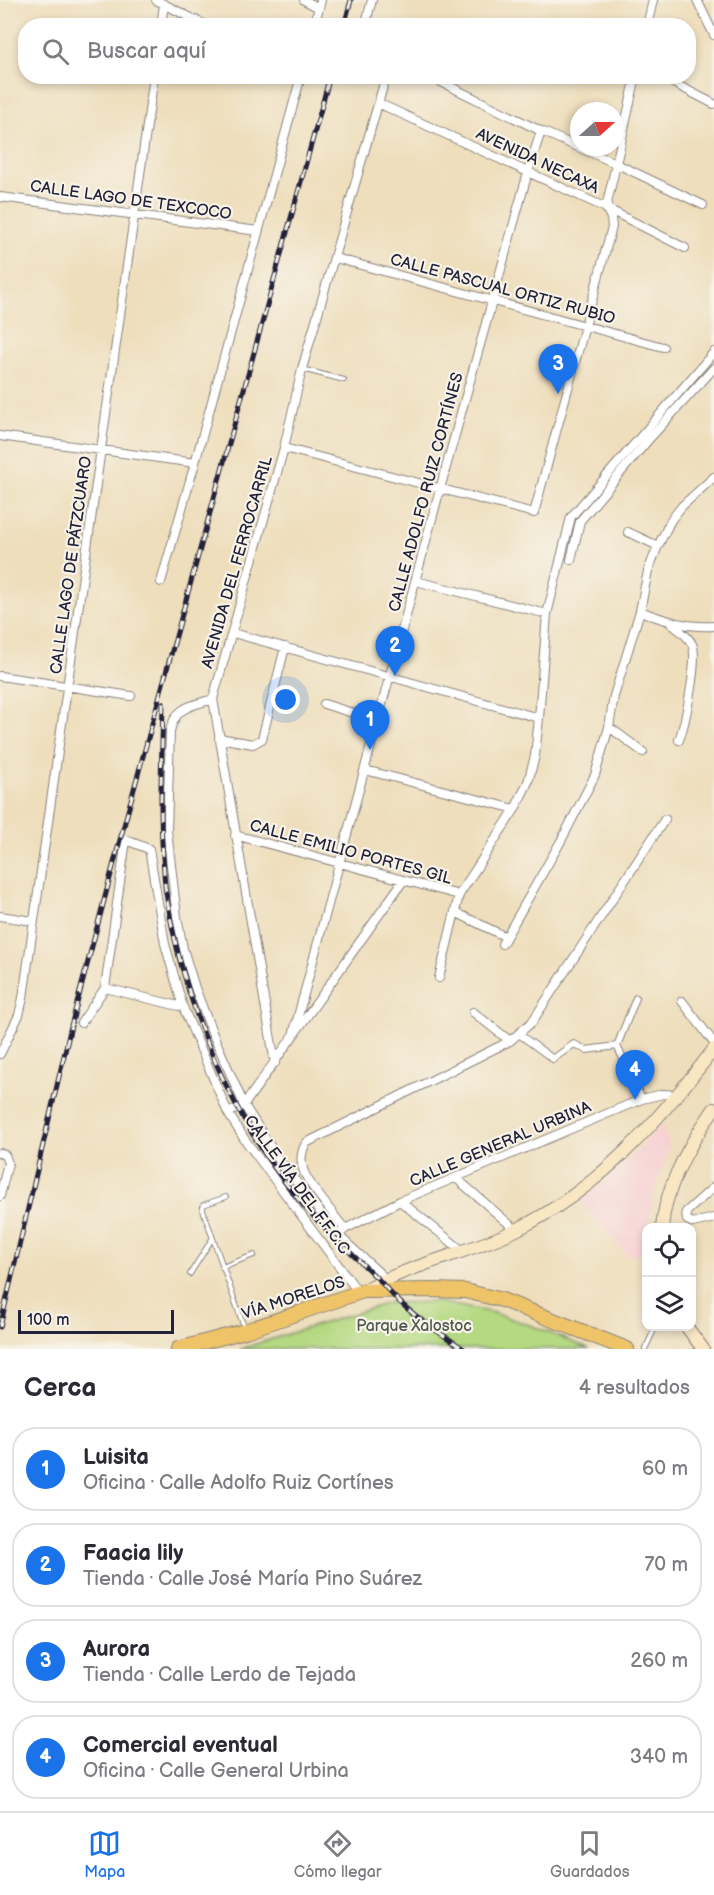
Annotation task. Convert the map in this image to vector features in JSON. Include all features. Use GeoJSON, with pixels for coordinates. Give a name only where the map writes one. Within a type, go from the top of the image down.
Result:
{"type":"FeatureCollection","features":[{"type":"Feature","properties":{"kind":"main road"},"geometry":{"type":"LineString","coordinates":[[361,1292],[385,1279],[464,1252],[516,1230],[556,1207],[601,1175],[629,1150],[678,1095],[714,1049]]}},
{"type":"Feature","properties":{"kind":"main road"},"geometry":{"type":"LineString","coordinates":[[662,1223],[672,1186],[690,1148],[714,1109]]}},
{"type":"Feature","properties":{"kind":"main road","name":"VÍA MORELOS"},"geometry":{"type":"LineString","coordinates":[[178,1349],[245,1331],[361,1292],[399,1291],[465,1291],[502,1300],[627,1349]]}},
{"type":"Feature","properties":{"kind":"main road"},"geometry":{"type":"LineString","coordinates":[[689,1331],[702,1349]]}},
{"type":"Feature","properties":{"kind":"street"},"geometry":{"type":"LineString","coordinates":[[304,0],[320,4]]}},
{"type":"Feature","properties":{"kind":"street"},"geometry":{"type":"LineString","coordinates":[[367,18],[372,0]]}},
{"type":"Feature","properties":{"kind":"street"},"geometry":{"type":"LineString","coordinates":[[649,18],[653,0]]}},
{"type":"Feature","properties":{"kind":"street"},"geometry":{"type":"LineString","coordinates":[[697,0],[714,35]]}},
{"type":"Feature","properties":{"kind":"street"},"geometry":{"type":"LineString","coordinates":[[161,18],[160,2],[191,18]]}},
{"type":"Feature","properties":{"kind":"street","name":"CALLE LAGO DE PÁTZCUARO"},"geometry":{"type":"LineString","coordinates":[[0,1054],[19,1016],[23,998],[153,84]]}},
{"type":"Feature","properties":{"kind":"street"},"geometry":{"type":"LineString","coordinates":[[161,582],[299,84]]}},
{"type":"Feature","properties":{"kind":"street","name":"AVENIDA DEL FERROCARRIL"},"geometry":{"type":"LineString","coordinates":[[275,1063],[213,699],[284,448],[302,369],[384,84]]}},
{"type":"Feature","properties":{"kind":"street","name":"AVENIDA NECAXA"},"geometry":{"type":"LineString","coordinates":[[445,84],[541,131],[703,205]]}},
{"type":"Feature","properties":{"kind":"street"},"geometry":{"type":"LineString","coordinates":[[284,448],[534,513],[612,227],[606,208],[634,84]]}},
{"type":"Feature","properties":{"kind":"street"},"geometry":{"type":"LineString","coordinates":[[675,84],[714,104]]}},
{"type":"Feature","properties":{"kind":"street","name":"AVENIDA NECAXA"},"geometry":{"type":"LineString","coordinates":[[378,103],[606,208],[685,248]]}},
{"type":"Feature","properties":{"kind":"street","name":"CALLE ADOLFO RUIZ CORTÍNES"},"geometry":{"type":"LineString","coordinates":[[293,1035],[440,489],[541,131]]}},
{"type":"Feature","properties":{"kind":"street","name":"CALLE LAGO DE TEXCOCO"},"geometry":{"type":"LineString","coordinates":[[0,197],[258,231]]}},
{"type":"Feature","properties":{"kind":"street","name":"CALLE PASCUAL ORTIZ RUBIO"},"geometry":{"type":"LineString","coordinates":[[335,258],[663,347]]}},
{"type":"Feature","properties":{"kind":"street"},"geometry":{"type":"LineString","coordinates":[[439,978],[459,895],[515,809],[528,782],[535,756],[547,614],[571,517],[714,352]]}},
{"type":"Feature","properties":{"kind":"street"},"geometry":{"type":"LineString","coordinates":[[571,560],[580,521],[649,439],[714,368]]}},
{"type":"Feature","properties":{"kind":"street"},"geometry":{"type":"LineString","coordinates":[[0,436],[195,463]]}},
{"type":"Feature","properties":{"kind":"street"},"geometry":{"type":"LineString","coordinates":[[455,912],[504,940],[561,841],[595,775],[648,571],[658,546],[671,520],[682,506],[714,477]]}},
{"type":"Feature","properties":{"kind":"street"},"geometry":{"type":"LineString","coordinates":[[628,532],[658,546]]}},
{"type":"Feature","properties":{"kind":"street"},"geometry":{"type":"LineString","coordinates":[[416,582],[547,614]]}},
{"type":"Feature","properties":{"kind":"street"},"geometry":{"type":"LineString","coordinates":[[639,611],[669,622],[714,626]]}},
{"type":"Feature","properties":{"kind":"street"},"geometry":{"type":"LineString","coordinates":[[669,622],[688,638],[694,651],[684,726],[679,740]]}},
{"type":"Feature","properties":{"kind":"street"},"geometry":{"type":"LineString","coordinates":[[233,633],[539,718]]}},
{"type":"Feature","properties":{"kind":"street"},"geometry":{"type":"LineString","coordinates":[[219,738],[253,744],[262,740],[285,647]]}},
{"type":"Feature","properties":{"kind":"street"},"geometry":{"type":"LineString","coordinates":[[0,676],[131,696]]}},
{"type":"Feature","properties":{"kind":"street","name":"CALLE VÍA DEL F.F.C.C"},"geometry":{"type":"LineString","coordinates":[[213,699],[183,709],[177,714],[170,731],[167,831],[177,917],[183,949],[195,988],[244,1104],[279,1160],[385,1279],[399,1291]]}},
{"type":"Feature","properties":{"kind":"street"},"geometry":{"type":"LineString","coordinates":[[324,704],[378,721]]}},
{"type":"Feature","properties":{"kind":"street"},"geometry":{"type":"LineString","coordinates":[[609,727],[643,752]]}},
{"type":"Feature","properties":{"kind":"street"},"geometry":{"type":"LineString","coordinates":[[365,770],[515,809]]}},
{"type":"Feature","properties":{"kind":"street"},"geometry":{"type":"LineString","coordinates":[[342,1232],[305,1176],[301,1159],[306,1143],[510,1041],[519,1034],[532,1022],[665,819]]}},
{"type":"Feature","properties":{"kind":"street","name":"CALLE EMILIO PORTES GIL"},"geometry":{"type":"LineString","coordinates":[[235,835],[459,895]]}},
{"type":"Feature","properties":{"kind":"street","name":"CALLE VÍA DEL F.F.C.C"},"geometry":{"type":"LineString","coordinates":[[105,988],[126,840],[149,849],[165,944],[183,1007],[228,1113],[245,1140],[361,1292]]}},
{"type":"Feature","properties":{"kind":"street"},"geometry":{"type":"LineString","coordinates":[[228,1113],[244,1104],[275,1063],[403,881]]}},
{"type":"Feature","properties":{"kind":"street"},"geometry":{"type":"LineString","coordinates":[[0,916],[33,921]]}},
{"type":"Feature","properties":{"kind":"street"},"geometry":{"type":"LineString","coordinates":[[81,1023],[105,988],[183,1007]]}},
{"type":"Feature","properties":{"kind":"street"},"geometry":{"type":"LineString","coordinates":[[636,998],[616,1046],[642,1100]]}},
{"type":"Feature","properties":{"kind":"street"},"geometry":{"type":"LineString","coordinates":[[682,1001],[714,1043]]}},
{"type":"Feature","properties":{"kind":"street"},"geometry":{"type":"LineString","coordinates":[[473,1012],[510,1041]]}},
{"type":"Feature","properties":{"kind":"street"},"geometry":{"type":"LineString","coordinates":[[519,1034],[553,1059],[574,1044],[586,1050],[616,1046]]}},
{"type":"Feature","properties":{"kind":"street","name":"CALLE GENERAL URBINA"},"geometry":{"type":"LineString","coordinates":[[342,1232],[400,1202],[642,1100],[663,1094],[678,1095]]}},
{"type":"Feature","properties":{"kind":"street"},"geometry":{"type":"LineString","coordinates":[[0,1153],[5,1155],[8,1163],[0,1196]]}},
{"type":"Feature","properties":{"kind":"street"},"geometry":{"type":"LineString","coordinates":[[456,1178],[516,1230]]}},
{"type":"Feature","properties":{"kind":"street"},"geometry":{"type":"LineString","coordinates":[[713,1221],[690,1222],[687,1220],[686,1212],[714,1187]]}},
{"type":"Feature","properties":{"kind":"street"},"geometry":{"type":"LineString","coordinates":[[400,1202],[464,1252]]}},
{"type":"Feature","properties":{"kind":"lane"},"geometry":{"type":"LineString","coordinates":[[302,369],[344,380]]}},
{"type":"Feature","properties":{"kind":"lane"},"geometry":{"type":"LineString","coordinates":[[226,1197],[202,1207],[245,1331]]}},
{"type":"Feature","properties":{"kind":"lane"},"geometry":{"type":"LineString","coordinates":[[190,1274],[213,1238]]}},
{"type":"Feature","properties":{"kind":"lane"},"geometry":{"type":"LineString","coordinates":[[222,1267],[254,1255]]}},
{"type":"Feature","properties":{"kind":"lane"},"geometry":{"type":"LineString","coordinates":[[645,1349],[654,1331]]}},
{"type":"Feature","properties":{"kind":"shaded area"},"geometry":{"type":"Polygon","coordinates":[[[661,1124],[670,1145],[652,1199],[650,1223],[642,1223],[642,1252],[629,1257],[578,1200],[598,1186],[635,1153],[661,1124]]]}},
{"type":"Feature","properties":{"kind":"green space","name":"Parque Xalostoc"},"geometry":{"type":"Polygon","coordinates":[[[438,1302],[494,1313],[589,1349],[240,1349],[388,1303],[438,1302]]]}},
{"type":"Feature","properties":{"kind":"railway"},"geometry":{"type":"LineString","coordinates":[[346,18],[351,0]]}},
{"type":"Feature","properties":{"kind":"railway"},"geometry":{"type":"LineString","coordinates":[[0,1327],[71,1026],[120,840],[328,84]]}},
{"type":"Feature","properties":{"kind":"railway"},"geometry":{"type":"LineString","coordinates":[[163,703],[161,819],[165,888],[185,977],[198,1019],[215,1060],[255,1139],[279,1175],[306,1208],[399,1301],[464,1349]]}},
{"type":"Feature","properties":{"kind":"place","name":"Aurora"},"geometry":{"type":"Point","coordinates":[558,394]}},
{"type":"Feature","properties":{"kind":"place","name":"Faacia lily"},"geometry":{"type":"Point","coordinates":[395,676]}},
{"type":"Feature","properties":{"kind":"place","name":"Luisita"},"geometry":{"type":"Point","coordinates":[370,750]}},
{"type":"Feature","properties":{"kind":"place","name":"Comercial eventual"},"geometry":{"type":"Point","coordinates":[635,1100]}}]}
